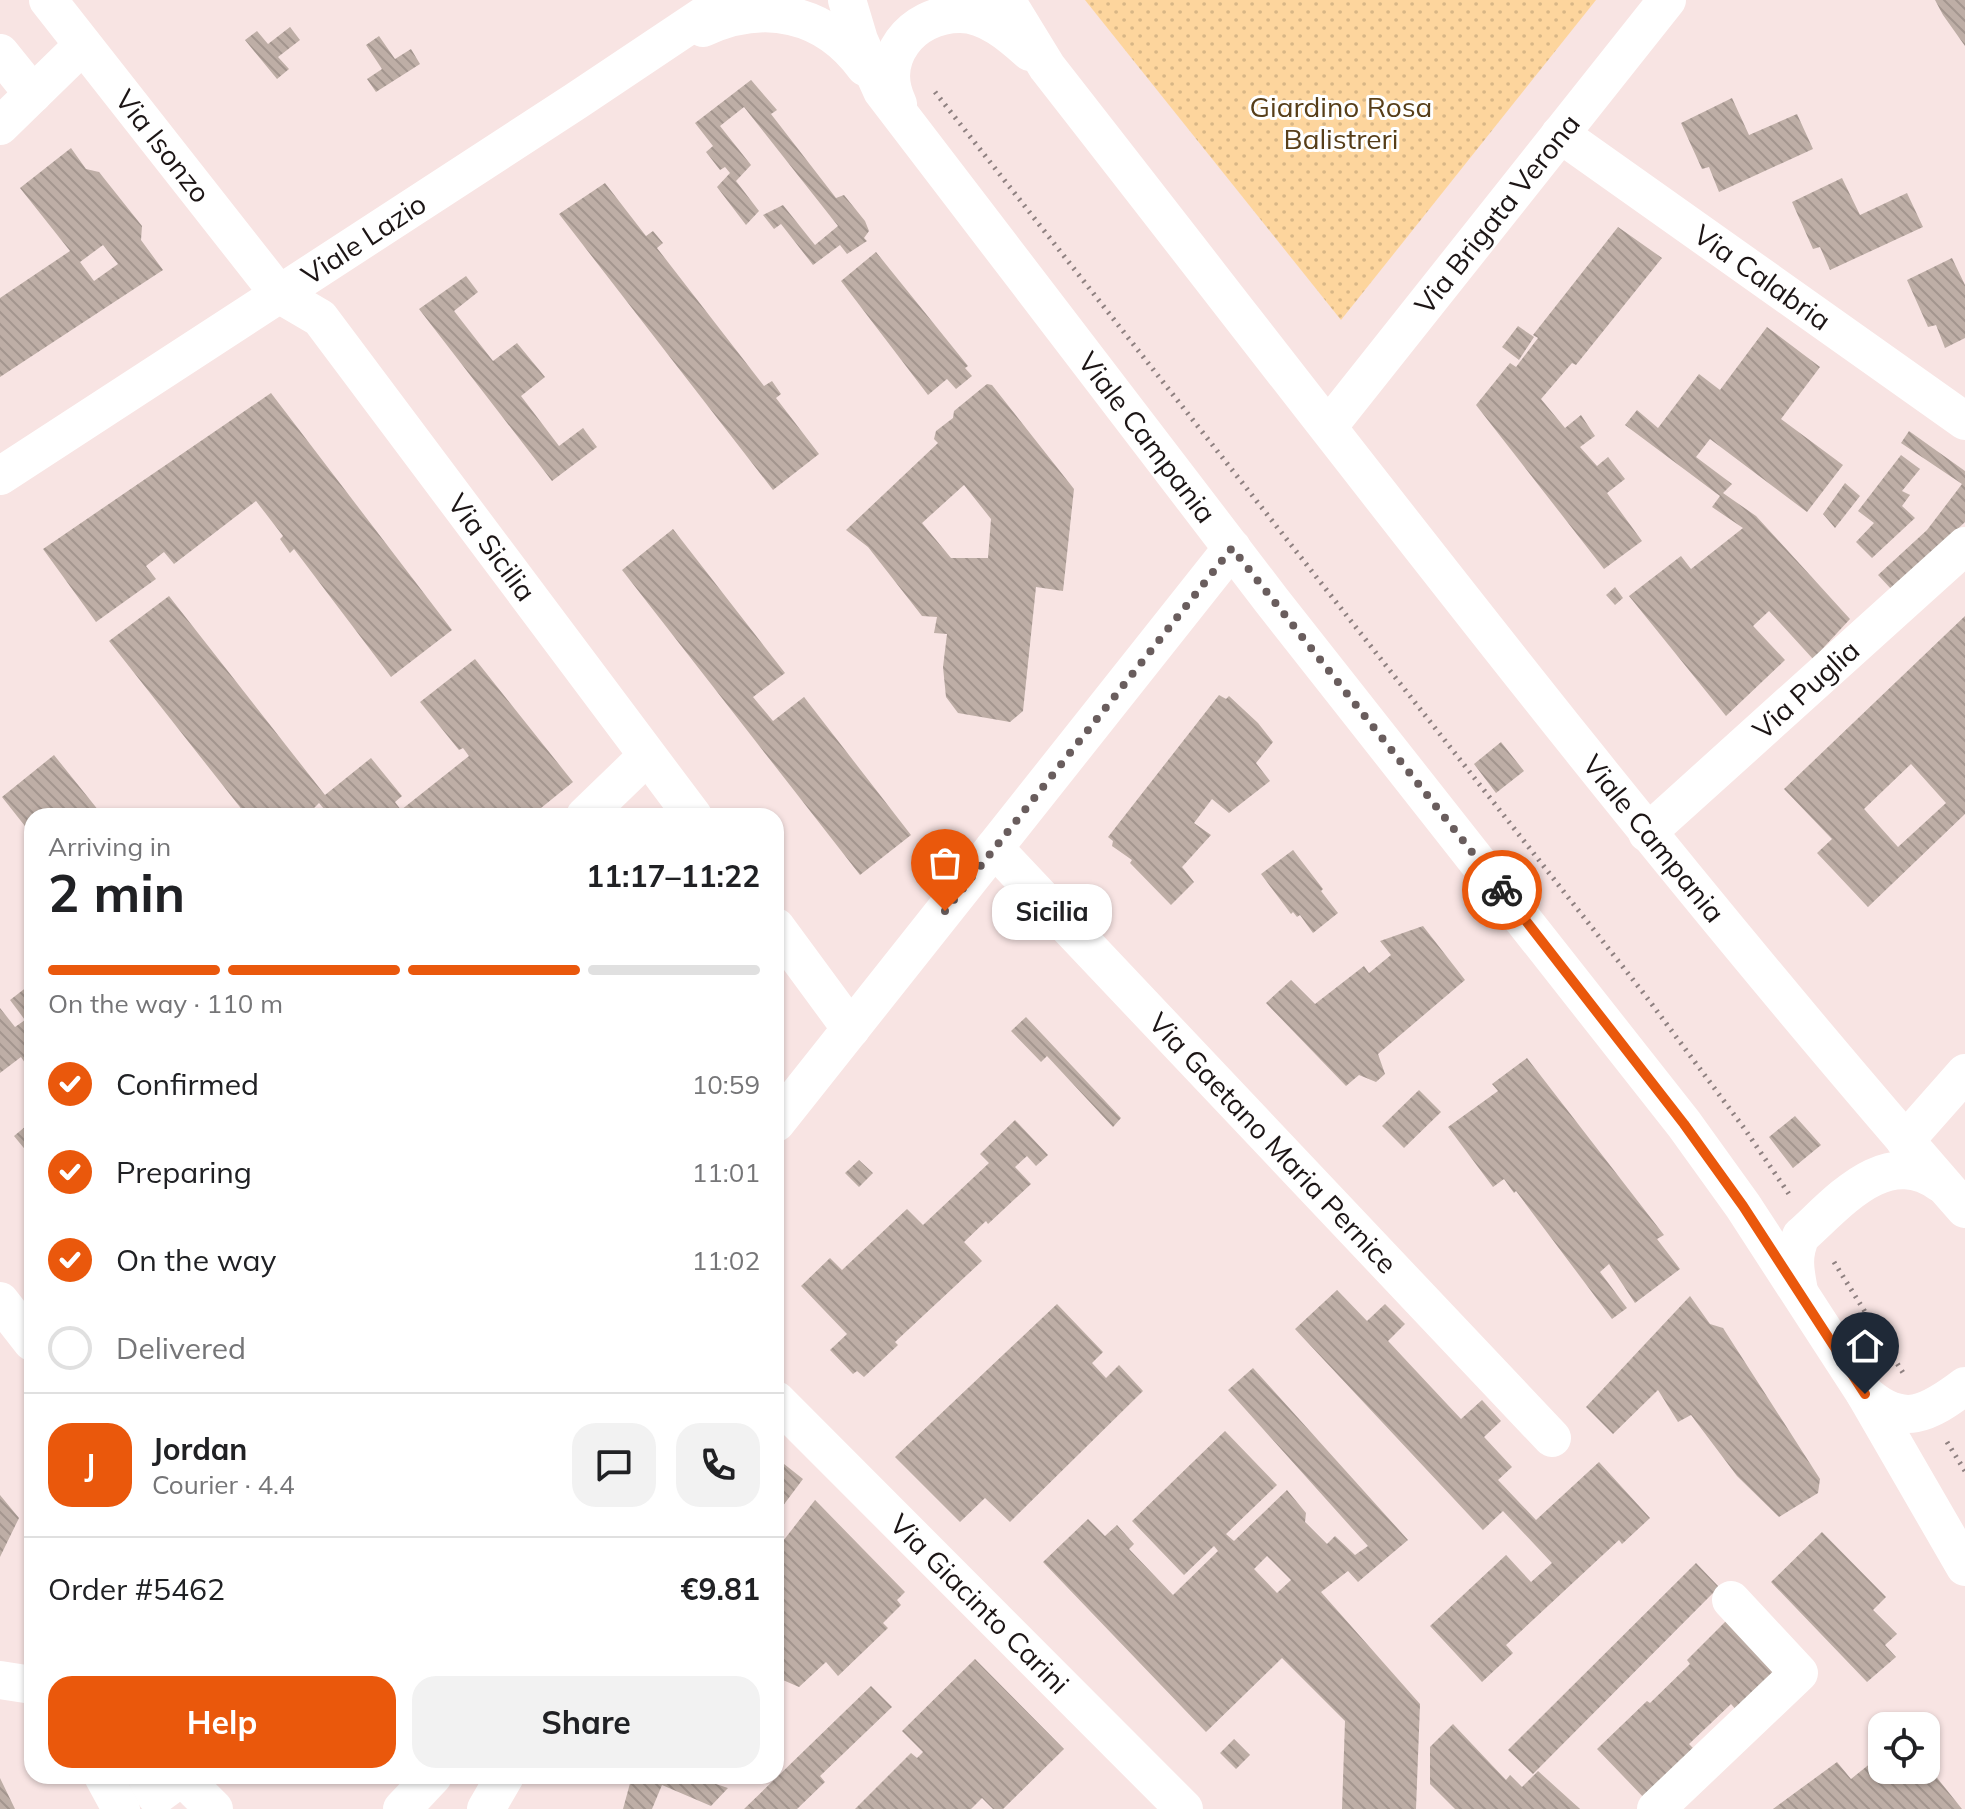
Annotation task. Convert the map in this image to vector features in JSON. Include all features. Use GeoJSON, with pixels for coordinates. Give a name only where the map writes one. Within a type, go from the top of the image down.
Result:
{"type":"FeatureCollection","features":[{"type":"Feature","properties":{"kind":"street","name":"Via Isonzo"},"geometry":{"type":"LineString","coordinates":[[48,0],[279,294]]}},
{"type":"Feature","properties":{"kind":"street","name":"Viale Lazio"},"geometry":{"type":"LineString","coordinates":[[2,472],[727,0]]}},
{"type":"Feature","properties":{"kind":"street","name":"Viale Campania"},"geometry":{"type":"LineString","coordinates":[[847,0],[859,40],[882,91],[1232,548],[1684,1124],[1743,1206],[1865,1394],[1965,1567]]}},
{"type":"Feature","properties":{"kind":"street","name":"Viale Campania"},"geometry":{"type":"LineString","coordinates":[[1006,0],[1047,67],[1647,833],[1955,1198]]}},
{"type":"Feature","properties":{"kind":"street","name":"Via Brigata Verona"},"geometry":{"type":"LineString","coordinates":[[1328,427],[1667,0]]}},
{"type":"Feature","properties":{"kind":"street"},"geometry":{"type":"LineString","coordinates":[[576,101],[708,24],[757,9],[790,12],[814,21],[857,56],[882,91]]}},
{"type":"Feature","properties":{"kind":"street"},"geometry":{"type":"LineString","coordinates":[[907,124],[892,93],[891,61],[898,47],[909,36],[921,26],[943,16],[961,14],[997,26],[1047,67]]}},
{"type":"Feature","properties":{"kind":"street"},"geometry":{"type":"LineString","coordinates":[[0,126],[83,45]]}},
{"type":"Feature","properties":{"kind":"street"},"geometry":{"type":"LineString","coordinates":[[0,53],[33,94]]}},
{"type":"Feature","properties":{"kind":"street","name":"Via Calabria"},"geometry":{"type":"LineString","coordinates":[[1560,134],[1965,421]]}},
{"type":"Feature","properties":{"kind":"street","name":"Via Sicilia"},"geometry":{"type":"LineString","coordinates":[[279,294],[320,318],[687,808]]}},
{"type":"Feature","properties":{"kind":"street","name":"Via Puglia"},"geometry":{"type":"LineString","coordinates":[[1647,833],[1965,546]]}},
{"type":"Feature","properties":{"kind":"street"},"geometry":{"type":"LineString","coordinates":[[784,1113],[1232,548]]}},
{"type":"Feature","properties":{"kind":"street"},"geometry":{"type":"LineString","coordinates":[[593,808],[647,756]]}},
{"type":"Feature","properties":{"kind":"street","name":"Via Gaetano Maria Pernice"},"geometry":{"type":"LineString","coordinates":[[994,848],[1552,1438]]}},
{"type":"Feature","properties":{"kind":"street"},"geometry":{"type":"LineString","coordinates":[[784,938],[851,1029]]}},
{"type":"Feature","properties":{"kind":"street"},"geometry":{"type":"LineString","coordinates":[[1905,1141],[1965,1073]]}},
{"type":"Feature","properties":{"kind":"street"},"geometry":{"type":"LineString","coordinates":[[1799,1291],[1793,1265],[1795,1248],[1801,1236],[1866,1180],[1884,1172],[1916,1170],[1955,1198]]}},
{"type":"Feature","properties":{"kind":"street"},"geometry":{"type":"LineString","coordinates":[[0,1301],[24,1332]]}},
{"type":"Feature","properties":{"kind":"street"},"geometry":{"type":"LineString","coordinates":[[1865,1394],[1882,1409],[1895,1413],[1927,1411],[1965,1386]]}},
{"type":"Feature","properties":{"kind":"street","name":"Via Giacinto Carini"},"geometry":{"type":"LineString","coordinates":[[784,1408],[1184,1809]]}},
{"type":"Feature","properties":{"kind":"street"},"geometry":{"type":"LineString","coordinates":[[1656,1809],[1799,1673],[1731,1600]]}},
{"type":"Feature","properties":{"kind":"street"},"geometry":{"type":"LineString","coordinates":[[0,1680],[24,1684]]}},
{"type":"Feature","properties":{"kind":"street"},"geometry":{"type":"LineString","coordinates":[[107,1784],[121,1809]]}},
{"type":"Feature","properties":{"kind":"street"},"geometry":{"type":"LineString","coordinates":[[150,1784],[156,1796],[172,1784]]}},
{"type":"Feature","properties":{"kind":"street"},"geometry":{"type":"LineString","coordinates":[[189,1784],[214,1809]]}},
{"type":"Feature","properties":{"kind":"street"},"geometry":{"type":"LineString","coordinates":[[402,1809],[425,1784]]}},
{"type":"Feature","properties":{"kind":"street"},"geometry":{"type":"LineString","coordinates":[[486,1809],[500,1784]]}},
{"type":"Feature","properties":{"kind":"path"},"geometry":{"type":"LineString","coordinates":[[932,88],[1645,995],[1744,1128],[1811,1227],[1965,1471]]}},
{"type":"Feature","properties":{"kind":"green space","name":"Giardino Rosa Balistreri"},"geometry":{"type":"Polygon","coordinates":[[[1085,0],[1596,0],[1341,320],[1085,0]]]}},
{"type":"Feature","properties":{"kind":"building"},"geometry":{"type":"Polygon","coordinates":[[[1935,0],[1965,0],[1965,46],[1943,15],[1935,0]]]}},
{"type":"Feature","properties":{"kind":"building"},"geometry":{"type":"Polygon","coordinates":[[[290,27],[300,40],[278,57],[289,69],[277,79],[245,40],[257,31],[268,44],[290,27]]]}},
{"type":"Feature","properties":{"kind":"building"},"geometry":{"type":"Polygon","coordinates":[[[379,36],[395,59],[411,49],[420,64],[376,92],[367,79],[382,69],[366,45],[379,36]]]}},
{"type":"Feature","properties":{"kind":"building"},"geometry":{"type":"Polygon","coordinates":[[[751,80],[777,110],[771,114],[836,198],[844,195],[865,221],[869,231],[864,238],[867,241],[847,254],[840,245],[813,265],[781,224],[774,229],[763,215],[783,205],[815,245],[838,226],[744,107],[720,126],[751,165],[736,181],[759,211],[746,225],[717,187],[730,173],[725,167],[720,170],[706,152],[713,146],[695,123],[751,80]]]}},
{"type":"Feature","properties":{"kind":"building"},"geometry":{"type":"Polygon","coordinates":[[[1732,98],[1749,135],[1797,114],[1813,149],[1719,192],[1709,167],[1702,169],[1681,123],[1732,98]]]}},
{"type":"Feature","properties":{"kind":"building"},"geometry":{"type":"Polygon","coordinates":[[[71,148],[86,169],[99,172],[142,226],[141,240],[163,270],[0,377],[0,298],[70,251],[20,188],[71,148]],[[103,245],[80,262],[94,281],[118,264],[103,245]]]}},
{"type":"Feature","properties":{"kind":"building"},"geometry":{"type":"Polygon","coordinates":[[[1842,178],[1860,215],[1907,193],[1923,227],[1830,270],[1820,247],[1813,249],[1792,202],[1842,178]]]}},
{"type":"Feature","properties":{"kind":"building"},"geometry":{"type":"Polygon","coordinates":[[[605,183],[646,236],[653,231],[663,243],[657,248],[764,386],[772,381],[781,394],[776,398],[819,454],[773,490],[559,214],[605,183]]]}},
{"type":"Feature","properties":{"kind":"building"},"geometry":{"type":"Polygon","coordinates":[[[1618,227],[1662,258],[1576,365],[1572,363],[1541,399],[1565,428],[1581,415],[1595,436],[1580,447],[1597,466],[1608,457],[1625,479],[1607,493],[1642,541],[1604,569],[1476,405],[1510,363],[1516,367],[1538,338],[1533,335],[1618,227]]]}},
{"type":"Feature","properties":{"kind":"building"},"geometry":{"type":"Polygon","coordinates":[[[876,252],[968,366],[965,368],[972,376],[956,389],[947,379],[928,395],[841,281],[876,252]]]}},
{"type":"Feature","properties":{"kind":"building"},"geometry":{"type":"Polygon","coordinates":[[[1952,258],[1965,285],[1965,338],[1945,348],[1936,325],[1928,327],[1907,280],[1952,258]]]}},
{"type":"Feature","properties":{"kind":"building"},"geometry":{"type":"Polygon","coordinates":[[[466,276],[478,292],[454,311],[493,361],[517,343],[545,377],[521,396],[559,446],[583,428],[597,447],[552,481],[419,309],[466,276]]]}},
{"type":"Feature","properties":{"kind":"building"},"geometry":{"type":"Polygon","coordinates":[[[1518,326],[1534,337],[1519,360],[1502,347],[1518,326]]]}},
{"type":"Feature","properties":{"kind":"building"},"geometry":{"type":"Polygon","coordinates":[[[1767,327],[1820,367],[1781,419],[1843,465],[1807,512],[1710,439],[1696,457],[1732,484],[1723,493],[1756,516],[1850,619],[1813,659],[1769,611],[1753,626],[1785,660],[1726,716],[1629,596],[1681,556],[1691,569],[1743,528],[1712,507],[1720,496],[1625,425],[1637,410],[1658,428],[1699,374],[1720,390],[1767,327]]]}},
{"type":"Feature","properties":{"kind":"building"},"geometry":{"type":"Polygon","coordinates":[[[987,384],[992,385],[1074,489],[1063,591],[1036,587],[1023,711],[1010,722],[958,713],[946,697],[943,667],[947,634],[934,633],[937,617],[922,616],[868,547],[846,530],[938,443],[934,439],[936,431],[953,418],[954,411],[987,384]],[[964,485],[922,523],[951,558],[988,558],[991,519],[964,485]]]}},
{"type":"Feature","properties":{"kind":"building"},"geometry":{"type":"Polygon","coordinates":[[[271,393],[452,630],[391,677],[294,549],[290,553],[280,539],[283,536],[256,501],[174,564],[164,552],[146,566],[156,579],[96,622],[43,549],[271,393]]]}},
{"type":"Feature","properties":{"kind":"building"},"geometry":{"type":"Polygon","coordinates":[[[1909,431],[1965,471],[1965,522],[1893,591],[1878,575],[1927,530],[1962,484],[1901,443],[1909,431]]]}},
{"type":"Feature","properties":{"kind":"building"},"geometry":{"type":"Polygon","coordinates":[[[1901,455],[1920,469],[1902,491],[1910,495],[1902,506],[1915,518],[1872,558],[1856,542],[1874,523],[1858,511],[1901,455]]]}},
{"type":"Feature","properties":{"kind":"building"},"geometry":{"type":"Polygon","coordinates":[[[1845,483],[1860,496],[1835,528],[1823,514],[1845,483]]]}},
{"type":"Feature","properties":{"kind":"building"},"geometry":{"type":"Polygon","coordinates":[[[673,529],[785,673],[753,697],[773,721],[804,697],[911,835],[860,875],[622,570],[673,529]]]}},
{"type":"Feature","properties":{"kind":"building"},"geometry":{"type":"Polygon","coordinates":[[[1615,587],[1623,598],[1615,605],[1606,595],[1615,587]]]}},
{"type":"Feature","properties":{"kind":"building"},"geometry":{"type":"Polygon","coordinates":[[[169,596],[325,795],[371,758],[402,796],[395,802],[400,808],[323,808],[319,803],[314,808],[241,808],[109,641],[169,596]]]}},
{"type":"Feature","properties":{"kind":"building"},"geometry":{"type":"Polygon","coordinates":[[[1965,616],[1965,814],[1868,907],[1817,853],[1832,839],[1784,789],[1965,616]],[[1911,764],[1864,809],[1898,847],[1946,803],[1911,764]]]}},
{"type":"Feature","properties":{"kind":"building"},"geometry":{"type":"Polygon","coordinates":[[[475,659],[573,782],[541,808],[404,808],[469,756],[463,748],[459,750],[420,702],[475,659]]]}},
{"type":"Feature","properties":{"kind":"building"},"geometry":{"type":"Polygon","coordinates":[[[1219,695],[1226,699],[1229,696],[1273,742],[1256,763],[1270,781],[1229,813],[1212,799],[1194,823],[1211,835],[1182,867],[1194,882],[1171,905],[1130,863],[1132,860],[1112,846],[1113,841],[1108,837],[1219,695]]]}},
{"type":"Feature","properties":{"kind":"building"},"geometry":{"type":"Polygon","coordinates":[[[1501,742],[1524,771],[1496,793],[1474,764],[1501,742]]]}},
{"type":"Feature","properties":{"kind":"building"},"geometry":{"type":"Polygon","coordinates":[[[54,755],[97,808],[24,808],[24,825],[2,797],[54,755]]]}},
{"type":"Feature","properties":{"kind":"building"},"geometry":{"type":"Polygon","coordinates":[[[1293,850],[1338,913],[1313,933],[1300,915],[1291,914],[1261,874],[1293,850]]]}},
{"type":"Feature","properties":{"kind":"building"},"geometry":{"type":"Polygon","coordinates":[[[1423,926],[1465,980],[1378,1054],[1385,1074],[1376,1082],[1359,1075],[1346,1086],[1266,1003],[1291,980],[1315,1004],[1364,966],[1369,973],[1391,955],[1380,941],[1423,926]]]}},
{"type":"Feature","properties":{"kind":"building"},"geometry":{"type":"Polygon","coordinates":[[[24,989],[24,1019],[10,1000],[24,989]]]}},
{"type":"Feature","properties":{"kind":"building"},"geometry":{"type":"Polygon","coordinates":[[[0,1008],[15,1027],[24,1021],[24,1062],[21,1057],[0,1073],[0,1008]]]}},
{"type":"Feature","properties":{"kind":"building"},"geometry":{"type":"Polygon","coordinates":[[[1026,1017],[1121,1118],[1113,1127],[1047,1056],[1041,1062],[1011,1031],[1026,1017]]]}},
{"type":"Feature","properties":{"kind":"building"},"geometry":{"type":"Polygon","coordinates":[[[1527,1058],[1664,1235],[1657,1239],[1680,1269],[1635,1303],[1609,1264],[1600,1272],[1627,1308],[1612,1319],[1516,1191],[1514,1193],[1504,1179],[1493,1187],[1448,1127],[1498,1091],[1492,1084],[1527,1058]]]}},
{"type":"Feature","properties":{"kind":"building"},"geometry":{"type":"Polygon","coordinates":[[[1419,1090],[1441,1112],[1404,1148],[1382,1126],[1419,1090]]]}},
{"type":"Feature","properties":{"kind":"building"},"geometry":{"type":"Polygon","coordinates":[[[1795,1116],[1821,1145],[1793,1168],[1769,1137],[1795,1116]]]}},
{"type":"Feature","properties":{"kind":"building"},"geometry":{"type":"Polygon","coordinates":[[[1015,1120],[1048,1155],[1036,1166],[1027,1156],[1015,1167],[1031,1184],[964,1242],[982,1261],[895,1342],[898,1345],[864,1377],[857,1371],[853,1374],[830,1350],[847,1334],[801,1286],[830,1258],[842,1270],[907,1209],[923,1225],[989,1163],[980,1154],[1015,1120]]]}},
{"type":"Feature","properties":{"kind":"building"},"geometry":{"type":"Polygon","coordinates":[[[24,1128],[24,1148],[14,1136],[24,1128]]]}},
{"type":"Feature","properties":{"kind":"building"},"geometry":{"type":"Polygon","coordinates":[[[859,1160],[873,1173],[859,1187],[845,1173],[859,1160]]]}},
{"type":"Feature","properties":{"kind":"building"},"geometry":{"type":"Polygon","coordinates":[[[1337,1290],[1367,1321],[1385,1304],[1405,1324],[1388,1341],[1461,1419],[1482,1400],[1501,1421],[1484,1437],[1512,1467],[1498,1480],[1536,1520],[1599,1462],[1650,1518],[1622,1544],[1619,1540],[1506,1645],[1513,1653],[1482,1682],[1430,1626],[1506,1555],[1531,1582],[1552,1563],[1503,1511],[1483,1530],[1295,1329],[1337,1290]]]}},
{"type":"Feature","properties":{"kind":"building"},"geometry":{"type":"Polygon","coordinates":[[[1690,1296],[1710,1324],[1723,1328],[1820,1479],[1818,1493],[1779,1517],[1737,1476],[1691,1415],[1678,1422],[1658,1390],[1613,1434],[1586,1407],[1690,1296]]]}},
{"type":"Feature","properties":{"kind":"building"},"geometry":{"type":"Polygon","coordinates":[[[1057,1304],[1103,1352],[1092,1363],[1106,1378],[1119,1365],[1143,1391],[1010,1522],[985,1498],[960,1522],[895,1457],[1057,1304]]]}},
{"type":"Feature","properties":{"kind":"building"},"geometry":{"type":"Polygon","coordinates":[[[1253,1368],[1408,1540],[1358,1582],[1348,1571],[1321,1592],[1420,1704],[1416,1809],[1342,1809],[1345,1721],[1282,1658],[1206,1732],[1043,1562],[1088,1519],[1105,1536],[1117,1525],[1134,1544],[1129,1549],[1173,1595],[1218,1551],[1214,1546],[1184,1575],[1132,1521],[1225,1431],[1277,1485],[1226,1534],[1234,1541],[1287,1490],[1306,1513],[1305,1522],[1327,1544],[1335,1536],[1355,1555],[1368,1546],[1228,1390],[1253,1368]],[[1267,1556],[1254,1569],[1277,1593],[1291,1580],[1267,1556]]]}},
{"type":"Feature","properties":{"kind":"building"},"geometry":{"type":"Polygon","coordinates":[[[784,1464],[803,1479],[784,1504],[784,1464]]]}},
{"type":"Feature","properties":{"kind":"building"},"geometry":{"type":"Polygon","coordinates":[[[0,1495],[19,1518],[0,1557],[0,1495]]]}},
{"type":"Feature","properties":{"kind":"building"},"geometry":{"type":"Polygon","coordinates":[[[815,1500],[905,1592],[897,1600],[901,1605],[883,1623],[888,1628],[838,1676],[826,1662],[799,1687],[784,1680],[784,1540],[815,1500]]]}},
{"type":"Feature","properties":{"kind":"building"},"geometry":{"type":"Polygon","coordinates":[[[1822,1532],[1886,1597],[1873,1610],[1897,1634],[1885,1645],[1896,1657],[1867,1682],[1771,1582],[1822,1532]]]}},
{"type":"Feature","properties":{"kind":"building"},"geometry":{"type":"Polygon","coordinates":[[[1696,1563],[1719,1587],[1533,1774],[1508,1750],[1696,1563]]]}},
{"type":"Feature","properties":{"kind":"building"},"geometry":{"type":"Polygon","coordinates":[[[1737,1610],[1789,1662],[1738,1712],[1731,1704],[1689,1744],[1698,1753],[1648,1802],[1597,1749],[1690,1664],[1687,1660],[1737,1610]]]}},
{"type":"Feature","properties":{"kind":"building"},"geometry":{"type":"Polygon","coordinates":[[[975,1659],[1064,1749],[1003,1809],[993,1809],[982,1798],[971,1809],[855,1809],[911,1753],[917,1758],[923,1752],[902,1731],[975,1659]]]}},
{"type":"Feature","properties":{"kind":"building"},"geometry":{"type":"Polygon","coordinates":[[[871,1686],[892,1707],[820,1776],[825,1782],[797,1809],[744,1809],[770,1784],[784,1784],[784,1770],[871,1686]]]}},
{"type":"Feature","properties":{"kind":"building"},"geometry":{"type":"Polygon","coordinates":[[[1453,1724],[1506,1780],[1510,1775],[1522,1787],[1538,1771],[1580,1809],[1455,1809],[1430,1784],[1430,1747],[1453,1724]]]}},
{"type":"Feature","properties":{"kind":"building"},"geometry":{"type":"Polygon","coordinates":[[[1234,1739],[1250,1755],[1236,1769],[1220,1753],[1234,1739]]]}},
{"type":"Feature","properties":{"kind":"building"},"geometry":{"type":"Polygon","coordinates":[[[1837,1762],[1851,1779],[1868,1765],[1868,1784],[1940,1784],[1940,1782],[1962,1809],[1773,1809],[1837,1762]]]}},
{"type":"Feature","properties":{"kind":"building"},"geometry":{"type":"Polygon","coordinates":[[[0,1778],[15,1809],[0,1809],[0,1778]]]}},
{"type":"Feature","properties":{"kind":"building"},"geometry":{"type":"Polygon","coordinates":[[[630,1784],[716,1784],[728,1788],[711,1806],[662,1785],[652,1809],[623,1809],[630,1784]]]}},
{"type":"Feature","properties":{"kind":"way so far"},"geometry":{"type":"LineString","coordinates":[[945,911],[1232,548],[1502,890]]}},
{"type":"Feature","properties":{"kind":"place","name":"Sicilia"},"geometry":{"type":"Point","coordinates":[945,911]}},
{"type":"Feature","properties":{"kind":"route"},"geometry":{"type":"LineString","coordinates":[[1502,890],[1684,1124],[1743,1206],[1865,1394]]}}]}
